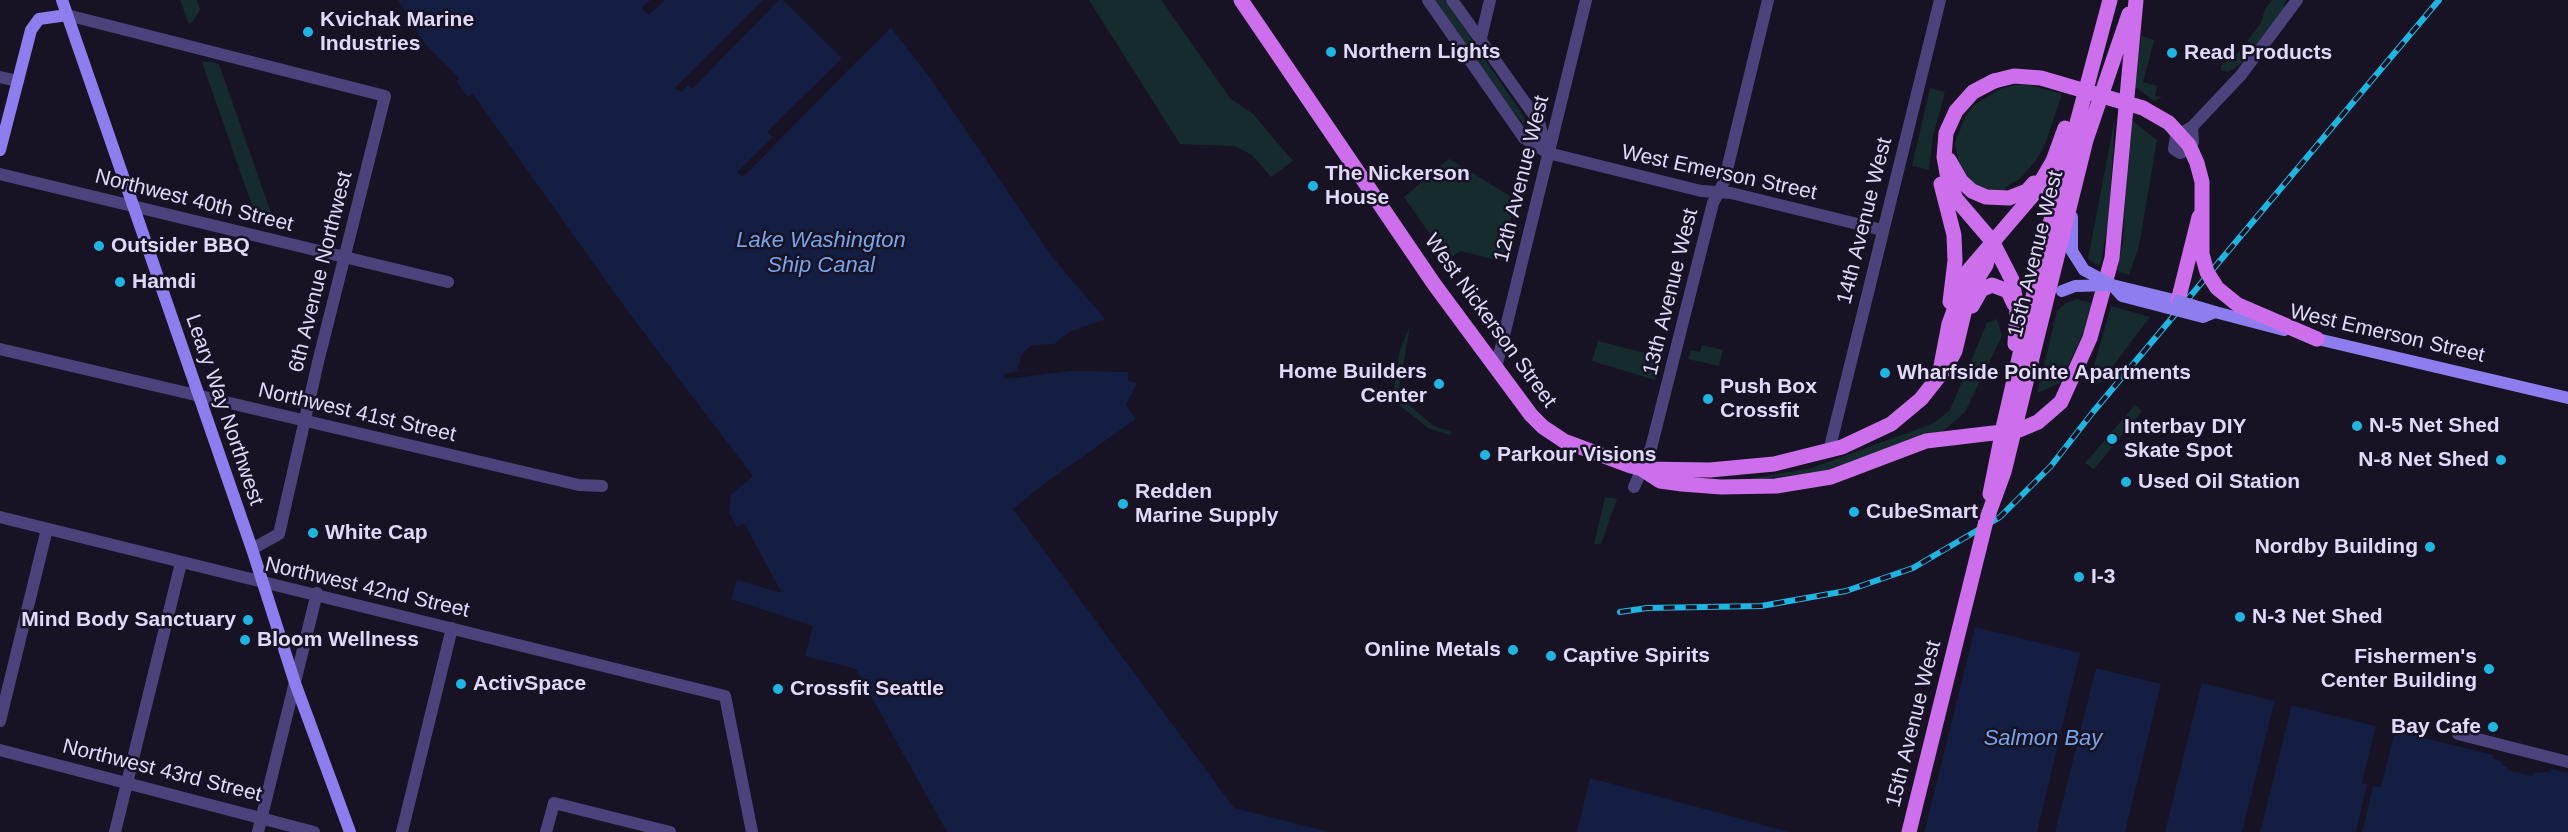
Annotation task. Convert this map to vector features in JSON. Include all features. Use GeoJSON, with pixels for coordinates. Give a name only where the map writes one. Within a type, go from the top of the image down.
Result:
{"type":"FeatureCollection","features":[{"type":"Feature","properties":{"kind":"main road","name":"Leary Way Northwest"},"geometry":{"type":"LineString","coordinates":[[62,0],[252,549],[295,683],[350,832]]}},
{"type":"Feature","properties":{"kind":"main road","name":"West Nickerson Street"},"geometry":{"type":"LineString","coordinates":[[1241,0],[1434,284],[1496,368],[1542,427],[1586,451],[1642,469],[1736,469],[1774,464],[1829,451],[1891,424],[1922,399],[1939,376],[1956,324]]}},
{"type":"Feature","properties":{"kind":"main road","name":"15th Avenue West"},"geometry":{"type":"LineString","coordinates":[[1909,832],[1986,521],[1993,470],[2021,360],[2048,231],[2110,0]]}},
{"type":"Feature","properties":{"kind":"main road"},"geometry":{"type":"LineString","coordinates":[[1642,469],[1660,481],[1682,484],[1721,487],[1776,486],[1831,477],[1926,441],[2019,430],[2038,422],[2061,402],[2090,338],[2112,258],[2135,0]]}},
{"type":"Feature","properties":{"kind":"main road","name":"15th Avenue West"},"geometry":{"type":"LineString","coordinates":[[1986,521],[2004,472],[2021,360],[2040,326],[2075,180],[2135,0]]}},
{"type":"Feature","properties":{"kind":"main road"},"geometry":{"type":"LineString","coordinates":[[0,150],[31,30],[39,19],[67,15]]}},
{"type":"Feature","properties":{"kind":"main road"},"geometry":{"type":"LineString","coordinates":[[1956,324],[1968,271],[2028,201],[2048,170],[2102,30]]}},
{"type":"Feature","properties":{"kind":"main road"},"geometry":{"type":"LineString","coordinates":[[1956,324],[1955,253],[1951,222],[1941,184],[1940,162],[1950,123],[1959,106],[1973,93],[1994,81],[2014,76],[2041,78],[2143,108],[2161,117],[2183,137],[2200,172],[2203,202],[2202,254],[2207,272],[2217,288],[2238,305],[2317,339]]}},
{"type":"Feature","properties":{"kind":"main road"},"geometry":{"type":"LineString","coordinates":[[1945,142],[1951,163],[1961,181],[1972,191],[1986,197],[2001,199],[2018,195],[2048,170]]}},
{"type":"Feature","properties":{"kind":"main road"},"geometry":{"type":"LineString","coordinates":[[1945,142],[1946,172],[1953,193],[1960,206],[1992,241],[2012,280],[2021,360]]}},
{"type":"Feature","properties":{"kind":"main road","name":"West Emerson Street"},"geometry":{"type":"LineString","coordinates":[[2075,180],[2070,238],[2072,251],[2084,270],[2112,285],[2317,339],[2568,398]]}},
{"type":"Feature","properties":{"kind":"main road"},"geometry":{"type":"LineString","coordinates":[[2178,302],[2203,202]]}},
{"type":"Feature","properties":{"kind":"main road"},"geometry":{"type":"LineString","coordinates":[[1956,324],[1977,294],[1992,285],[2008,291],[2017,315]]}},
{"type":"Feature","properties":{"kind":"main road","name":"West Emerson Street"},"geometry":{"type":"LineString","coordinates":[[2040,326],[2048,306],[2062,291],[2075,286],[2112,285],[2122,296],[2164,308],[2203,317],[2215,312]]}},
{"type":"Feature","properties":{"kind":"street","name":"West Emerson Street"},"geometry":{"type":"LineString","coordinates":[[1428,0],[1524,138],[1548,153],[1701,191],[1731,193],[1882,230]]}},
{"type":"Feature","properties":{"kind":"street"},"geometry":{"type":"LineString","coordinates":[[1452,0],[1539,122],[1548,153]]}},
{"type":"Feature","properties":{"kind":"street"},"geometry":{"type":"LineString","coordinates":[[1480,42],[1490,0]]}},
{"type":"Feature","properties":{"kind":"street","name":"12th Avenue West"},"geometry":{"type":"LineString","coordinates":[[1496,368],[1586,0]]}},
{"type":"Feature","properties":{"kind":"street","name":"13th Avenue West"},"geometry":{"type":"LineString","coordinates":[[1634,487],[1651,448],[1713,203],[1724,182],[1768,0]]}},
{"type":"Feature","properties":{"kind":"street","name":"14th Avenue West"},"geometry":{"type":"LineString","coordinates":[[1829,451],[1940,0]]}},
{"type":"Feature","properties":{"kind":"street"},"geometry":{"type":"LineString","coordinates":[[2192,127],[2257,56],[2289,6],[2297,0]]}},
{"type":"Feature","properties":{"kind":"street","name":"6th Avenue Northwest"},"geometry":{"type":"LineString","coordinates":[[67,15],[384,96],[279,534],[252,549]]}},
{"type":"Feature","properties":{"kind":"street"},"geometry":{"type":"LineString","coordinates":[[0,77],[18,81]]}},
{"type":"Feature","properties":{"kind":"street","name":"Northwest 40th Street"},"geometry":{"type":"LineString","coordinates":[[0,174],[448,282]]}},
{"type":"Feature","properties":{"kind":"street","name":"Northwest 41st Street"},"geometry":{"type":"LineString","coordinates":[[0,349],[305,422],[579,484],[602,486]]}},
{"type":"Feature","properties":{"kind":"street","name":"Northwest 42nd Street"},"geometry":{"type":"LineString","coordinates":[[0,517],[262,584],[317,593],[725,696],[752,832]]}},
{"type":"Feature","properties":{"kind":"street"},"geometry":{"type":"LineString","coordinates":[[0,721],[46,529]]}},
{"type":"Feature","properties":{"kind":"street"},"geometry":{"type":"LineString","coordinates":[[115,832],[181,563]]}},
{"type":"Feature","properties":{"kind":"street"},"geometry":{"type":"LineString","coordinates":[[258,832],[317,593]]}},
{"type":"Feature","properties":{"kind":"street"},"geometry":{"type":"LineString","coordinates":[[402,832],[452,628]]}},
{"type":"Feature","properties":{"kind":"street"},"geometry":{"type":"LineString","coordinates":[[2458,734],[2568,762]]}},
{"type":"Feature","properties":{"kind":"street","name":"Northwest 43rd Street"},"geometry":{"type":"LineString","coordinates":[[0,750],[314,832]]}},
{"type":"Feature","properties":{"kind":"street"},"geometry":{"type":"LineString","coordinates":[[546,832],[554,803],[670,832]]}},
{"type":"Feature","properties":{"kind":"green space"},"geometry":{"type":"Polygon","coordinates":[[[180,0],[197,0],[200,10],[192,23],[189,24],[180,0]]]}},
{"type":"Feature","properties":{"kind":"green space"},"geometry":{"type":"Polygon","coordinates":[[[1089,0],[1161,0],[1230,98],[1253,114],[1293,161],[1271,177],[1252,155],[1234,146],[1180,144],[1089,0]]]}},
{"type":"Feature","properties":{"kind":"green space"},"geometry":{"type":"Polygon","coordinates":[[[1436,0],[1445,0],[1537,136],[1532,134],[1495,89],[1462,44],[1436,0]]]}},
{"type":"Feature","properties":{"kind":"green space"},"geometry":{"type":"Polygon","coordinates":[[[2272,0],[2286,0],[2283,9],[2242,63],[2228,72],[2221,70],[2221,66],[2239,52],[2261,23],[2265,9],[2272,0]]]}},
{"type":"Feature","properties":{"kind":"green space"},"geometry":{"type":"Polygon","coordinates":[[[2141,36],[2154,40],[2143,82],[2157,86],[2155,96],[2162,97],[2154,101],[2135,87],[2141,36]]]}},
{"type":"Feature","properties":{"kind":"green space"},"geometry":{"type":"Polygon","coordinates":[[[202,62],[219,64],[273,219],[255,214],[202,62]]]}},
{"type":"Feature","properties":{"kind":"green space"},"geometry":{"type":"Polygon","coordinates":[[[2015,85],[2030,85],[2062,94],[2044,147],[2020,179],[2007,186],[2002,194],[1978,187],[1968,179],[1960,169],[1955,143],[1965,117],[1974,105],[2000,89],[2015,85]]]}},
{"type":"Feature","properties":{"kind":"green space"},"geometry":{"type":"Polygon","coordinates":[[[1930,88],[1945,92],[1933,136],[1929,170],[1912,166],[1930,88]]]}},
{"type":"Feature","properties":{"kind":"green space"},"geometry":{"type":"Polygon","coordinates":[[[2115,117],[2109,218],[2100,266],[2088,259],[2115,117]]]}},
{"type":"Feature","properties":{"kind":"green space"},"geometry":{"type":"Polygon","coordinates":[[[2129,118],[2157,140],[2139,246],[2129,275],[2117,271],[2123,242],[2129,118]]]}},
{"type":"Feature","properties":{"kind":"green space"},"geometry":{"type":"Polygon","coordinates":[[[1449,159],[1515,199],[1502,261],[1460,251],[1448,260],[1404,197],[1449,159]]]}},
{"type":"Feature","properties":{"kind":"green space"},"geometry":{"type":"Polygon","coordinates":[[[2077,299],[2091,303],[2092,314],[2060,383],[2037,393],[2057,311],[2066,303],[2077,299]]]}},
{"type":"Feature","properties":{"kind":"green space"},"geometry":{"type":"Polygon","coordinates":[[[2111,306],[2150,317],[2100,383],[2089,384],[2111,306]]]}},
{"type":"Feature","properties":{"kind":"green space"},"geometry":{"type":"Polygon","coordinates":[[[1997,319],[2002,336],[1965,412],[1941,433],[1836,470],[1726,483],[1812,468],[1934,423],[1950,410],[1987,323],[1997,319]]]}},
{"type":"Feature","properties":{"kind":"green space"},"geometry":{"type":"Polygon","coordinates":[[[1410,326],[1399,388],[1409,405],[1434,426],[1452,432],[1450,435],[1428,428],[1398,404],[1394,389],[1400,350],[1410,326]]]}},
{"type":"Feature","properties":{"kind":"green space"},"geometry":{"type":"Polygon","coordinates":[[[1598,341],[1660,357],[1655,380],[1592,361],[1598,341]]]}},
{"type":"Feature","properties":{"kind":"green space"},"geometry":{"type":"Polygon","coordinates":[[[1702,345],[1723,350],[1719,366],[1688,359],[1691,350],[1700,352],[1702,345]]]}},
{"type":"Feature","properties":{"kind":"green space","name":"Interbay DIY Skate Spot"},"geometry":{"type":"Polygon","coordinates":[[[2135,405],[2142,411],[2094,469],[2085,463],[2135,405]]]}},
{"type":"Feature","properties":{"kind":"green space"},"geometry":{"type":"Polygon","coordinates":[[[1605,497],[1617,499],[1601,544],[1594,544],[1605,497]]]}},
{"type":"Feature","properties":{"kind":"water","name":"Lake Washington Ship Canal"},"geometry":{"type":"Polygon","coordinates":[[[398,0],[783,0],[851,67],[891,28],[930,78],[1053,258],[1105,319],[1069,332],[1054,344],[1032,345],[1022,354],[1017,371],[1058,364],[1129,364],[1128,381],[1137,383],[1126,405],[1136,419],[1041,486],[1013,509],[1234,808],[1329,832],[947,832],[856,669],[805,656],[813,626],[731,599],[737,580],[782,593],[744,523],[737,527],[729,512],[731,495],[753,476],[629,313],[473,94],[467,97],[457,81],[459,78],[425,44],[398,0]]]}},
{"type":"Feature","properties":{"kind":"water","name":"Salmon Bay"},"geometry":{"type":"Polygon","coordinates":[[[1975,627],[2493,755],[2493,758],[2507,767],[2507,770],[2532,776],[2534,773],[2550,772],[2551,769],[2568,773],[2568,832],[1924,832],[1975,627]]]}},
{"type":"Feature","properties":{"kind":"water"},"geometry":{"type":"Polygon","coordinates":[[[1590,778],[1789,832],[1577,832],[1590,778]]]}},
{"type":"Feature","properties":{"kind":"pier"},"geometry":{"type":"Polygon","coordinates":[[[650,0],[665,0],[649,15],[642,8],[650,0]]]}},
{"type":"Feature","properties":{"kind":"pier"},"geometry":{"type":"Polygon","coordinates":[[[763,0],[779,0],[692,89],[688,85],[682,92],[675,88],[763,0]]]}},
{"type":"Feature","properties":{"kind":"pier"},"geometry":{"type":"Polygon","coordinates":[[[842,58],[851,67],[743,177],[737,172],[773,137],[767,132],[842,58]]]}},
{"type":"Feature","properties":{"kind":"pier"},"geometry":{"type":"Polygon","coordinates":[[[1058,364],[1129,364],[1130,372],[1070,371],[1005,379],[1004,374],[1058,364]]]}},
{"type":"Feature","properties":{"kind":"pier"},"geometry":{"type":"Polygon","coordinates":[[[1976,624],[1924,832],[1921,832],[1972,626],[1976,624]]]}},
{"type":"Feature","properties":{"kind":"pier"},"geometry":{"type":"Polygon","coordinates":[[[2080,653],[2202,681],[2165,832],[2125,832],[2161,684],[2096,668],[2055,832],[2037,832],[2080,653]]]}},
{"type":"Feature","properties":{"kind":"pier"},"geometry":{"type":"Polygon","coordinates":[[[2275,700],[2292,704],[2260,832],[2242,832],[2275,700]]]}},
{"type":"Feature","properties":{"kind":"pier"},"geometry":{"type":"Polygon","coordinates":[[[2376,726],[2395,730],[2381,787],[2373,786],[2362,832],[2356,832],[2367,784],[2362,783],[2376,726]]]}},
{"type":"Feature","properties":{"kind":"railway"},"geometry":{"type":"LineString","coordinates":[[1620,612],[1647,608],[1761,606],[1846,591],[1913,568],[2000,517],[2051,466],[2093,412],[2439,0]]}},
{"type":"Feature","properties":{"kind":"place","name":"Kvichak Marine Industries"},"geometry":{"type":"Point","coordinates":[308,32]}},
{"type":"Feature","properties":{"kind":"place","name":"Northern Lights"},"geometry":{"type":"Point","coordinates":[1331,52]}},
{"type":"Feature","properties":{"kind":"place","name":"Read Products"},"geometry":{"type":"Point","coordinates":[2172,53]}},
{"type":"Feature","properties":{"kind":"place","name":"The Nickerson House"},"geometry":{"type":"Point","coordinates":[1313,186]}},
{"type":"Feature","properties":{"kind":"place","name":"Outsider BBQ"},"geometry":{"type":"Point","coordinates":[99,246]}},
{"type":"Feature","properties":{"kind":"place","name":"Hamdi"},"geometry":{"type":"Point","coordinates":[120,282]}},
{"type":"Feature","properties":{"kind":"place","name":"Wharfside Pointe Apartments"},"geometry":{"type":"Point","coordinates":[1885,373]}},
{"type":"Feature","properties":{"kind":"place","name":"Home Builders Center"},"geometry":{"type":"Point","coordinates":[1439,384]}},
{"type":"Feature","properties":{"kind":"place","name":"Push Box Crossfit"},"geometry":{"type":"Point","coordinates":[1708,399]}},
{"type":"Feature","properties":{"kind":"place","name":"N-5 Net Shed"},"geometry":{"type":"Point","coordinates":[2357,426]}},
{"type":"Feature","properties":{"kind":"place","name":"Interbay DIY Skate Spot"},"geometry":{"type":"Point","coordinates":[2112,439]}},
{"type":"Feature","properties":{"kind":"place","name":"Parkour Visions"},"geometry":{"type":"Point","coordinates":[1485,455]}},
{"type":"Feature","properties":{"kind":"place","name":"N-8 Net Shed"},"geometry":{"type":"Point","coordinates":[2501,460]}},
{"type":"Feature","properties":{"kind":"place","name":"Used Oil Station"},"geometry":{"type":"Point","coordinates":[2126,482]}},
{"type":"Feature","properties":{"kind":"place","name":"Redden Marine Supply"},"geometry":{"type":"Point","coordinates":[1123,504]}},
{"type":"Feature","properties":{"kind":"place","name":"CubeSmart"},"geometry":{"type":"Point","coordinates":[1854,512]}},
{"type":"Feature","properties":{"kind":"place","name":"White Cap"},"geometry":{"type":"Point","coordinates":[313,533]}},
{"type":"Feature","properties":{"kind":"place","name":"Nordby Building"},"geometry":{"type":"Point","coordinates":[2430,547]}},
{"type":"Feature","properties":{"kind":"place","name":"I-3"},"geometry":{"type":"Point","coordinates":[2079,577]}},
{"type":"Feature","properties":{"kind":"place","name":"N-3 Net Shed"},"geometry":{"type":"Point","coordinates":[2240,617]}},
{"type":"Feature","properties":{"kind":"place","name":"Mind Body Sanctuary"},"geometry":{"type":"Point","coordinates":[248,620]}},
{"type":"Feature","properties":{"kind":"place","name":"Bloom Wellness"},"geometry":{"type":"Point","coordinates":[245,640]}},
{"type":"Feature","properties":{"kind":"place","name":"Online Metals"},"geometry":{"type":"Point","coordinates":[1513,650]}},
{"type":"Feature","properties":{"kind":"place","name":"Captive Spirits"},"geometry":{"type":"Point","coordinates":[1551,656]}},
{"type":"Feature","properties":{"kind":"place","name":"Fishermen's Center Building"},"geometry":{"type":"Point","coordinates":[2489,669]}},
{"type":"Feature","properties":{"kind":"place","name":"ActivSpace"},"geometry":{"type":"Point","coordinates":[461,684]}},
{"type":"Feature","properties":{"kind":"place","name":"Crossfit Seattle"},"geometry":{"type":"Point","coordinates":[778,689]}},
{"type":"Feature","properties":{"kind":"place","name":"Bay Cafe"},"geometry":{"type":"Point","coordinates":[2493,727]}}]}
